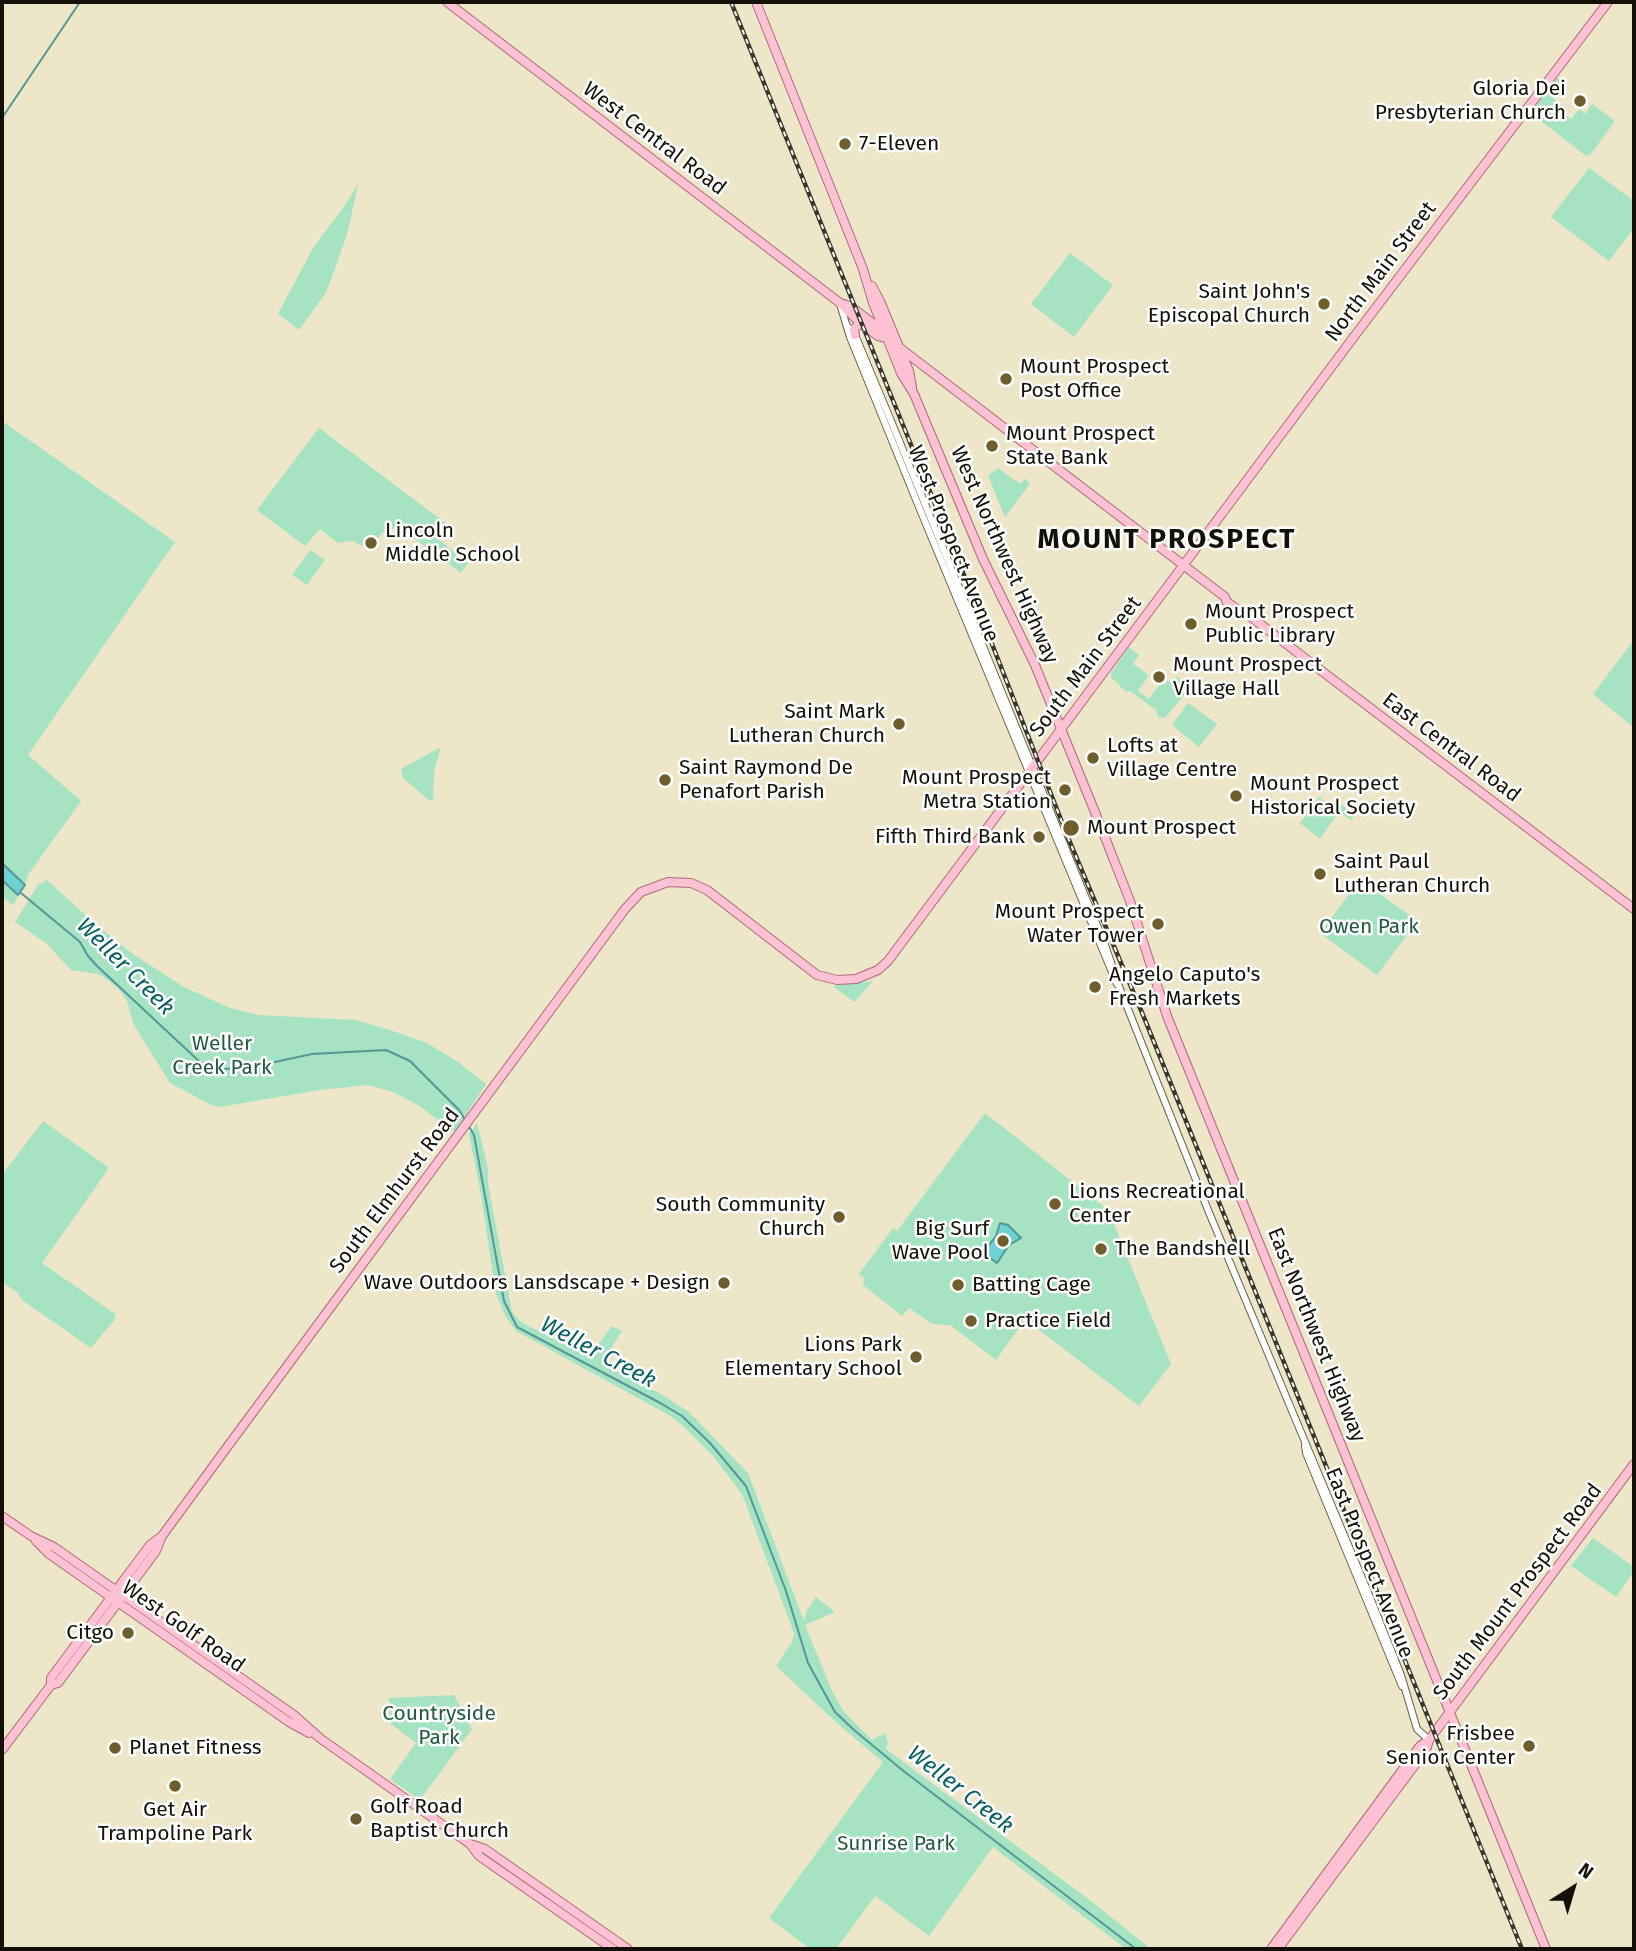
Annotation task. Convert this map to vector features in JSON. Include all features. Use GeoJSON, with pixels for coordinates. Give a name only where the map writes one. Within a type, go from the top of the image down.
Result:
{"type":"FeatureCollection","features":[{"type":"Feature","properties":{"kind":"main road","name":"West Central Road"},"geometry":{"type":"LineString","coordinates":[[447,2],[864,321],[877,336],[887,338],[1184,566]]}},
{"type":"Feature","properties":{"kind":"main road","name":"West Northwest Highway"},"geometry":{"type":"LineString","coordinates":[[756,2],[866,276],[877,314],[901,373],[914,394],[983,559],[1018,628],[1061,731]]}},
{"type":"Feature","properties":{"kind":"main road","name":"North Main Street"},"geometry":{"type":"LineString","coordinates":[[1184,566],[1608,2]]}},
{"type":"Feature","properties":{"kind":"main road","name":"West Northwest Highway"},"geometry":{"type":"LineString","coordinates":[[866,276],[880,301],[909,371],[914,394]]}},
{"type":"Feature","properties":{"kind":"main road"},"geometry":{"type":"LineString","coordinates":[[855,335],[854,329],[864,321],[874,319],[877,314]]}},
{"type":"Feature","properties":{"kind":"main road","name":"East Central Road"},"geometry":{"type":"LineString","coordinates":[[1184,566],[1225,597],[1226,601],[1247,614],[1634,909]]}},
{"type":"Feature","properties":{"kind":"main road","name":"South Main Street"},"geometry":{"type":"LineString","coordinates":[[668,882],[691,883],[708,890],[817,975],[856,979],[878,970],[888,961],[1184,566]]}},
{"type":"Feature","properties":{"kind":"main road","name":"East Northwest Highway"},"geometry":{"type":"LineString","coordinates":[[1061,731],[1128,894],[1167,1016],[1546,1949]]}},
{"type":"Feature","properties":{"kind":"main road","name":"South Elmhurst Road"},"geometry":{"type":"LineString","coordinates":[[2,1750],[51,1685],[51,1678],[156,1551],[162,1536],[630,903],[641,892],[668,882]]}},
{"type":"Feature","properties":{"kind":"main road","name":"South Mount Prospect Road"},"geometry":{"type":"LineString","coordinates":[[1278,1949],[1634,1464]]}},
{"type":"Feature","properties":{"kind":"main road","name":"West Golf Road"},"geometry":{"type":"LineString","coordinates":[[2,1516],[31,1536],[54,1547],[117,1597],[294,1715],[321,1739],[470,1844],[480,1856],[613,1949]]}},
{"type":"Feature","properties":{"kind":"main road","name":"South Mount Prospect Road"},"geometry":{"type":"LineString","coordinates":[[1271,1949],[1420,1746],[1429,1740]]}},
{"type":"Feature","properties":{"kind":"main road","name":"West Golf Road"},"geometry":{"type":"LineString","coordinates":[[470,1844],[485,1849],[628,1949]]}},
{"type":"Feature","properties":{"kind":"street","name":"West Prospect Avenue"},"geometry":{"type":"LineString","coordinates":[[840,303],[883,420],[1030,771]]}},
{"type":"Feature","properties":{"kind":"street","name":"West Prospect Avenue"},"geometry":{"type":"LineString","coordinates":[[848,327],[855,335],[1030,771]]}},
{"type":"Feature","properties":{"kind":"street","name":"East Prospect Avenue"},"geometry":{"type":"LineString","coordinates":[[1030,771],[1206,1206],[1367,1590],[1401,1675],[1420,1746]]}},
{"type":"Feature","properties":{"kind":"street"},"geometry":{"type":"LineString","coordinates":[[1417,1729],[1429,1740]]}},
{"type":"Feature","properties":{"kind":"green space"},"geometry":{"type":"Polygon","coordinates":[[[1556,77],[1564,83],[1553,98],[1567,110],[1565,114],[1571,119],[1579,109],[1585,114],[1592,104],[1615,121],[1590,155],[1586,156],[1531,113],[1556,77]]]}},
{"type":"Feature","properties":{"kind":"green space"},"geometry":{"type":"Polygon","coordinates":[[[1589,168],[1634,201],[1634,228],[1609,261],[1551,217],[1589,168]]]}},
{"type":"Feature","properties":{"kind":"green space"},"geometry":{"type":"Polygon","coordinates":[[[358,184],[348,231],[325,294],[299,330],[278,314],[313,248],[358,184]]]}},
{"type":"Feature","properties":{"kind":"green space"},"geometry":{"type":"Polygon","coordinates":[[[1070,253],[1113,285],[1074,337],[1031,304],[1070,253]]]}},
{"type":"Feature","properties":{"kind":"green space"},"geometry":{"type":"Polygon","coordinates":[[[2,421],[175,542],[28,755],[81,801],[28,875],[13,905],[2,897],[2,421]]]}},
{"type":"Feature","properties":{"kind":"green space"},"geometry":{"type":"Polygon","coordinates":[[[319,428],[448,525],[438,539],[468,563],[461,573],[396,525],[388,535],[383,532],[368,549],[353,541],[338,543],[320,529],[305,546],[257,510],[319,428]]]}},
{"type":"Feature","properties":{"kind":"green space"},"geometry":{"type":"Polygon","coordinates":[[[998,468],[1020,484],[1025,479],[1030,484],[1005,517],[988,476],[998,468]]]}},
{"type":"Feature","properties":{"kind":"green space"},"geometry":{"type":"Polygon","coordinates":[[[310,550],[325,560],[307,585],[292,575],[310,550]]]}},
{"type":"Feature","properties":{"kind":"green space"},"geometry":{"type":"Polygon","coordinates":[[[1634,640],[1634,728],[1593,694],[1634,640]]]}},
{"type":"Feature","properties":{"kind":"green space"},"geometry":{"type":"Polygon","coordinates":[[[1129,647],[1139,655],[1133,664],[1149,675],[1138,691],[1149,699],[1161,683],[1164,685],[1177,677],[1191,687],[1165,718],[1158,717],[1156,710],[1130,691],[1126,692],[1111,677],[1129,647]]]}},
{"type":"Feature","properties":{"kind":"green space"},"geometry":{"type":"Polygon","coordinates":[[[1188,703],[1217,724],[1199,747],[1172,725],[1188,703]]]}},
{"type":"Feature","properties":{"kind":"green space"},"geometry":{"type":"Polygon","coordinates":[[[439,748],[434,772],[433,799],[430,801],[403,778],[401,769],[439,748]]]}},
{"type":"Feature","properties":{"kind":"green space"},"geometry":{"type":"Polygon","coordinates":[[[1319,797],[1337,810],[1341,804],[1355,815],[1351,820],[1339,812],[1320,839],[1300,823],[1319,797]]]}},
{"type":"Feature","properties":{"kind":"green space","name":"Weller Creek Park"},"geometry":{"type":"Polygon","coordinates":[[[47,880],[133,954],[184,987],[230,1008],[258,1015],[356,1020],[396,1032],[427,1043],[486,1084],[455,1132],[418,1105],[393,1092],[368,1085],[320,1090],[220,1107],[211,1105],[170,1083],[134,1025],[127,1001],[118,988],[99,974],[71,970],[46,943],[15,922],[38,885],[47,880]]]}},
{"type":"Feature","properties":{"kind":"green space","name":"Owen Park"},"geometry":{"type":"Polygon","coordinates":[[[1360,880],[1415,919],[1416,923],[1377,975],[1320,933],[1360,880]]]}},
{"type":"Feature","properties":{"kind":"green space"},"geometry":{"type":"Polygon","coordinates":[[[873,981],[854,1002],[833,986],[873,981]]]}},
{"type":"Feature","properties":{"kind":"green space"},"geometry":{"type":"Polygon","coordinates":[[[985,1113],[1102,1205],[1111,1217],[1171,1364],[1139,1406],[1031,1324],[1019,1328],[996,1360],[950,1325],[932,1324],[909,1308],[902,1316],[863,1285],[864,1278],[859,1274],[893,1228],[897,1231],[985,1113]]]}},
{"type":"Feature","properties":{"kind":"green space"},"geometry":{"type":"Polygon","coordinates":[[[43,1121],[108,1167],[42,1263],[115,1314],[115,1319],[91,1348],[22,1300],[18,1293],[2,1282],[2,1175],[43,1121]]]}},
{"type":"Feature","properties":{"kind":"green space","name":"Sunrise Park"},"geometry":{"type":"Polygon","coordinates":[[[477,1123],[488,1168],[488,1184],[512,1312],[521,1322],[589,1357],[612,1326],[622,1331],[601,1364],[661,1394],[689,1412],[748,1473],[804,1621],[807,1610],[816,1597],[835,1612],[805,1625],[832,1691],[844,1712],[872,1740],[885,1733],[888,1742],[886,1749],[1091,1901],[1151,1949],[1126,1949],[993,1847],[929,1936],[875,1896],[836,1949],[810,1949],[769,1918],[883,1762],[776,1666],[792,1642],[794,1633],[742,1494],[713,1456],[667,1414],[516,1331],[506,1317],[496,1294],[469,1134],[477,1123]]]}},
{"type":"Feature","properties":{"kind":"green space"},"geometry":{"type":"Polygon","coordinates":[[[1593,1538],[1634,1567],[1616,1597],[1571,1566],[1593,1538]]]}},
{"type":"Feature","properties":{"kind":"green space","name":"Countryside Park"},"geometry":{"type":"Polygon","coordinates":[[[454,1695],[472,1729],[420,1800],[390,1779],[416,1743],[390,1723],[389,1698],[454,1695]]]}},
{"type":"Feature","properties":{"kind":"water"},"geometry":{"type":"Polygon","coordinates":[[[2,863],[25,885],[18,895],[2,880],[2,863]]]}},
{"type":"Feature","properties":{"kind":"water","name":"Big Surf Wave Pool"},"geometry":{"type":"Polygon","coordinates":[[[1000,1223],[1008,1225],[1021,1238],[1009,1245],[997,1263],[983,1253],[996,1236],[1000,1223]]]}},
{"type":"Feature","properties":{"kind":"waterway","name":"Weller Creek"},"geometry":{"type":"LineString","coordinates":[[2,118],[80,2]]}},
{"type":"Feature","properties":{"kind":"waterway","name":"Weller Creek"},"geometry":{"type":"LineString","coordinates":[[21,893],[80,942],[97,966],[201,1063],[225,1069],[247,1068],[312,1054],[386,1050],[410,1061],[459,1110],[465,1120]]}},
{"type":"Feature","properties":{"kind":"waterway","name":"Weller Creek"},"geometry":{"type":"LineString","coordinates":[[468,1125],[474,1135],[504,1301],[517,1327],[682,1416],[710,1443],[746,1486],[786,1591],[808,1663],[835,1712],[901,1769],[1136,1949]]}},
{"type":"Feature","properties":{"kind":"railway"},"geometry":{"type":"LineString","coordinates":[[731,2],[1069,840],[1143,1015],[1522,1949]]}},
{"type":"Feature","properties":{"kind":"place","name":"Gloria Dei Presbyterian Church"},"geometry":{"type":"Point","coordinates":[1580,101]}},
{"type":"Feature","properties":{"kind":"place","name":"7-Eleven"},"geometry":{"type":"Point","coordinates":[845,144]}},
{"type":"Feature","properties":{"kind":"place","name":"Saint John's Episcopal Church"},"geometry":{"type":"Point","coordinates":[1324,304]}},
{"type":"Feature","properties":{"kind":"place","name":"Mount Prospect Post Office"},"geometry":{"type":"Point","coordinates":[1006,379]}},
{"type":"Feature","properties":{"kind":"place","name":"Mount Prospect State Bank"},"geometry":{"type":"Point","coordinates":[992,446]}},
{"type":"Feature","properties":{"kind":"place","name":"Lincoln Middle School"},"geometry":{"type":"Point","coordinates":[371,543]}},
{"type":"Feature","properties":{"kind":"place","name":"Mount Prospect Public Library"},"geometry":{"type":"Point","coordinates":[1191,624]}},
{"type":"Feature","properties":{"kind":"place","name":"Mount Prospect Village Hall"},"geometry":{"type":"Point","coordinates":[1159,677]}},
{"type":"Feature","properties":{"kind":"place","name":"Saint Mark Lutheran Church"},"geometry":{"type":"Point","coordinates":[899,724]}},
{"type":"Feature","properties":{"kind":"place","name":"Lofts at Village Centre"},"geometry":{"type":"Point","coordinates":[1093,758]}},
{"type":"Feature","properties":{"kind":"place","name":"Saint Raymond De Penafort Parish"},"geometry":{"type":"Point","coordinates":[665,780]}},
{"type":"Feature","properties":{"kind":"place","name":"Mount Prospect Metra Station"},"geometry":{"type":"Point","coordinates":[1065,790]}},
{"type":"Feature","properties":{"kind":"place","name":"Mount Prospect Historical Society"},"geometry":{"type":"Point","coordinates":[1236,796]}},
{"type":"Feature","properties":{"kind":"place","name":"Mount Prospect"},"geometry":{"type":"Point","coordinates":[1071,828]}},
{"type":"Feature","properties":{"kind":"place","name":"Fifth Third Bank"},"geometry":{"type":"Point","coordinates":[1039,837]}},
{"type":"Feature","properties":{"kind":"place","name":"Saint Paul Lutheran Church"},"geometry":{"type":"Point","coordinates":[1320,874]}},
{"type":"Feature","properties":{"kind":"place","name":"Mount Prospect Water Tower"},"geometry":{"type":"Point","coordinates":[1158,924]}},
{"type":"Feature","properties":{"kind":"place","name":"Angelo Caputo's Fresh Markets"},"geometry":{"type":"Point","coordinates":[1095,987]}},
{"type":"Feature","properties":{"kind":"place","name":"Lions Recreational Center"},"geometry":{"type":"Point","coordinates":[1055,1204]}},
{"type":"Feature","properties":{"kind":"place","name":"South Community Church"},"geometry":{"type":"Point","coordinates":[839,1217]}},
{"type":"Feature","properties":{"kind":"place","name":"Big Surf Wave Pool"},"geometry":{"type":"Point","coordinates":[1003,1241]}},
{"type":"Feature","properties":{"kind":"place","name":"The Bandshell"},"geometry":{"type":"Point","coordinates":[1101,1249]}},
{"type":"Feature","properties":{"kind":"place","name":"Wave Outdoors Lansdscape + Design"},"geometry":{"type":"Point","coordinates":[724,1283]}},
{"type":"Feature","properties":{"kind":"place","name":"Batting Cage"},"geometry":{"type":"Point","coordinates":[958,1285]}},
{"type":"Feature","properties":{"kind":"place","name":"Practice Field"},"geometry":{"type":"Point","coordinates":[971,1321]}},
{"type":"Feature","properties":{"kind":"place","name":"Lions Park Elementary School"},"geometry":{"type":"Point","coordinates":[916,1357]}},
{"type":"Feature","properties":{"kind":"place","name":"Citgo"},"geometry":{"type":"Point","coordinates":[128,1633]}},
{"type":"Feature","properties":{"kind":"place","name":"Frisbee Senior Center"},"geometry":{"type":"Point","coordinates":[1529,1746]}},
{"type":"Feature","properties":{"kind":"place","name":"Planet Fitness"},"geometry":{"type":"Point","coordinates":[115,1748]}},
{"type":"Feature","properties":{"kind":"place","name":"Get Air Trampoline Park"},"geometry":{"type":"Point","coordinates":[175,1786]}},
{"type":"Feature","properties":{"kind":"place","name":"Golf Road Baptist Church"},"geometry":{"type":"Point","coordinates":[356,1819]}},
{"type":"Feature","properties":{"kind":"district","name":"MOUNT PROSPECT"},"geometry":{"type":"Point","coordinates":[1167,540]}}]}
